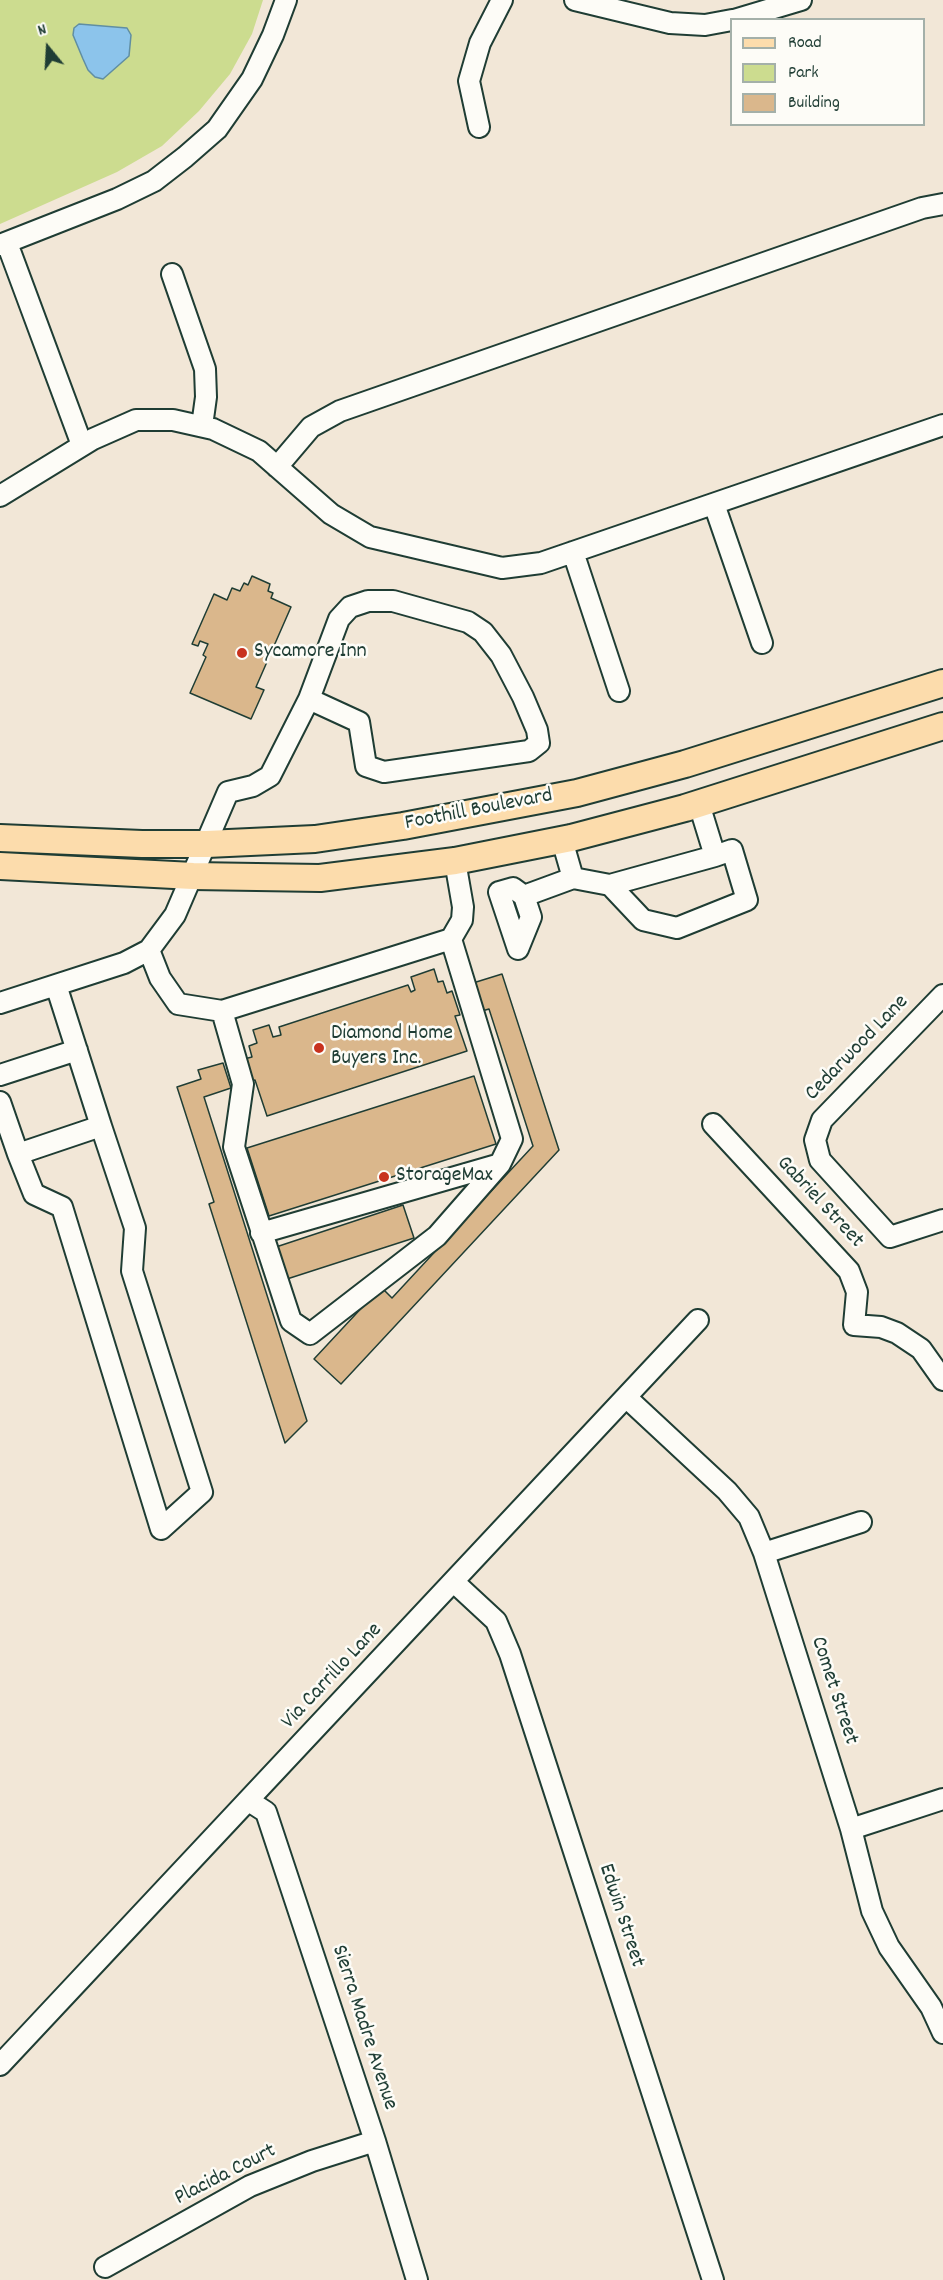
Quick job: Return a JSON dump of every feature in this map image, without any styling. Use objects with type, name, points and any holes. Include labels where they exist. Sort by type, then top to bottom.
[{"type":"main road","name":"Foothill Boulevard","points":[[0,838],[142,844],[207,844],[315,839],[403,826],[577,793],[685,764],[943,683]]},
{"type":"main road","name":"Foothill Boulevard","points":[[0,866],[193,876],[320,878],[455,861],[562,840],[699,804],[943,726]]},
{"type":"street","points":[[82,445],[3,244],[117,199],[154,181],[185,157],[217,129],[252,80],[265,56],[286,0]]},
{"type":"street","points":[[480,127],[470,81],[480,43],[502,0]]},
{"type":"street","points":[[575,0],[638,7],[670,23],[705,25],[730,21]]},
{"type":"street","points":[[740,18],[801,0]]},
{"type":"street","points":[[277,467],[311,428],[340,411],[911,212],[943,204]]},
{"type":"street","points":[[172,274],[206,369],[206,397],[202,426]]},
{"type":"street","points":[[0,496],[82,445],[136,420],[173,420],[202,426],[259,451],[331,514],[370,537],[502,568],[541,563],[943,425]]},
{"type":"street","points":[[714,504],[762,643]]},
{"type":"street","points":[[573,552],[619,691]]},
{"type":"street","points":[[0,1003],[124,963],[149,950],[175,915],[228,792],[253,786],[270,776],[309,699],[339,619],[350,607],[368,602],[393,601],[468,622],[483,632],[501,655],[523,697],[537,730],[538,743],[530,751],[384,772],[366,766],[359,722],[309,699]]},
{"type":"street","points":[[699,804],[715,856]]},
{"type":"street","points":[[562,840],[573,879]]},
{"type":"street","points":[[524,896],[573,879],[610,885],[732,850],[747,900],[677,928],[643,920],[610,885]]},
{"type":"street","points":[[149,950],[164,986],[178,1004],[222,1011],[451,939],[462,920],[463,907],[455,861]]},
{"type":"street","points":[[222,1011],[243,1084],[234,1147],[291,1321],[310,1334],[436,1236],[500,1164],[512,1139],[451,939]]},
{"type":"street","points":[[0,1102],[34,1194],[62,1207],[161,1528],[202,1492],[132,1271],[135,1227],[56,985]]},
{"type":"street","name":"Cedarwood Lane","points":[[943,995],[822,1120],[815,1140],[820,1160],[890,1237],[943,1220]]},
{"type":"street","points":[[0,1075],[77,1050]]},
{"type":"street","name":"Gabriel Street","points":[[713,1124],[849,1271],[857,1292],[854,1325],[881,1327],[897,1333],[921,1349],[943,1380]]},
{"type":"street","points":[[18,1154],[101,1126]]},
{"type":"street","points":[[261,1233],[500,1164]]},
{"type":"street","name":"Via Carrillo Lane","points":[[0,2066],[455,1583],[698,1320]]},
{"type":"street","name":"Comet Street","points":[[627,1398],[727,1491],[749,1517],[764,1553],[852,1829],[872,1911],[889,1947],[931,2007],[943,2033]]},
{"type":"street","points":[[764,1553],[861,1522]]},
{"type":"street","name":"Edwin Street","points":[[455,1583],[496,1621],[510,1654],[713,2280]]},
{"type":"street","points":[[852,1829],[943,1799]]},
{"type":"street","name":"Sierra Madre Avenue","points":[[249,1801],[266,1812],[375,2140],[417,2280]]},
{"type":"street","name":"Placida Court","points":[[105,2267],[250,2186],[312,2161],[375,2140]]},
{"type":"green space","points":[[0,0],[263,0],[252,34],[230,74],[199,111],[162,146],[117,172],[0,224]]},
{"type":"water","points":[[79,24],[127,28],[131,35],[129,56],[103,79],[95,77],[88,70],[83,59],[73,35],[74,28]]},
{"type":"building","points":[[252,576],[270,584],[268,591],[273,593],[271,598],[291,607],[256,687],[264,690],[251,719],[190,693],[206,657],[203,655],[208,644],[200,641],[198,646],[192,644],[214,594],[227,600],[232,588],[240,591],[244,583],[248,585]]},
{"type":"building","points":[[434,969],[438,982],[443,981],[447,993],[452,991],[460,1015],[455,1016],[467,1051],[267,1116],[255,1080],[251,1081],[244,1059],[252,1057],[249,1046],[257,1043],[253,1030],[269,1025],[273,1037],[281,1035],[279,1027],[408,985],[411,992],[415,990],[411,977]]},
{"type":"building","points":[[502,974],[559,1150],[341,1384],[314,1359],[381,1287],[392,1298],[533,1146],[489,1009],[482,1011],[473,983]]},
{"type":"building","points":[[223,1063],[231,1088],[204,1097],[307,1421],[285,1443],[209,1204],[214,1202],[177,1087],[201,1079],[198,1070]]},
{"type":"building","points":[[474,1076],[496,1144],[269,1216],[247,1148]]},
{"type":"building","points":[[403,1205],[414,1238],[287,1279],[276,1247]]},
{"type":"place","name":"Sycamore Inn","points":[[242,653]]},
{"type":"place","name":"Diamond Home Buyers Inc.","points":[[319,1048]]},
{"type":"place","name":"StorageMax","points":[[384,1177]]}]
